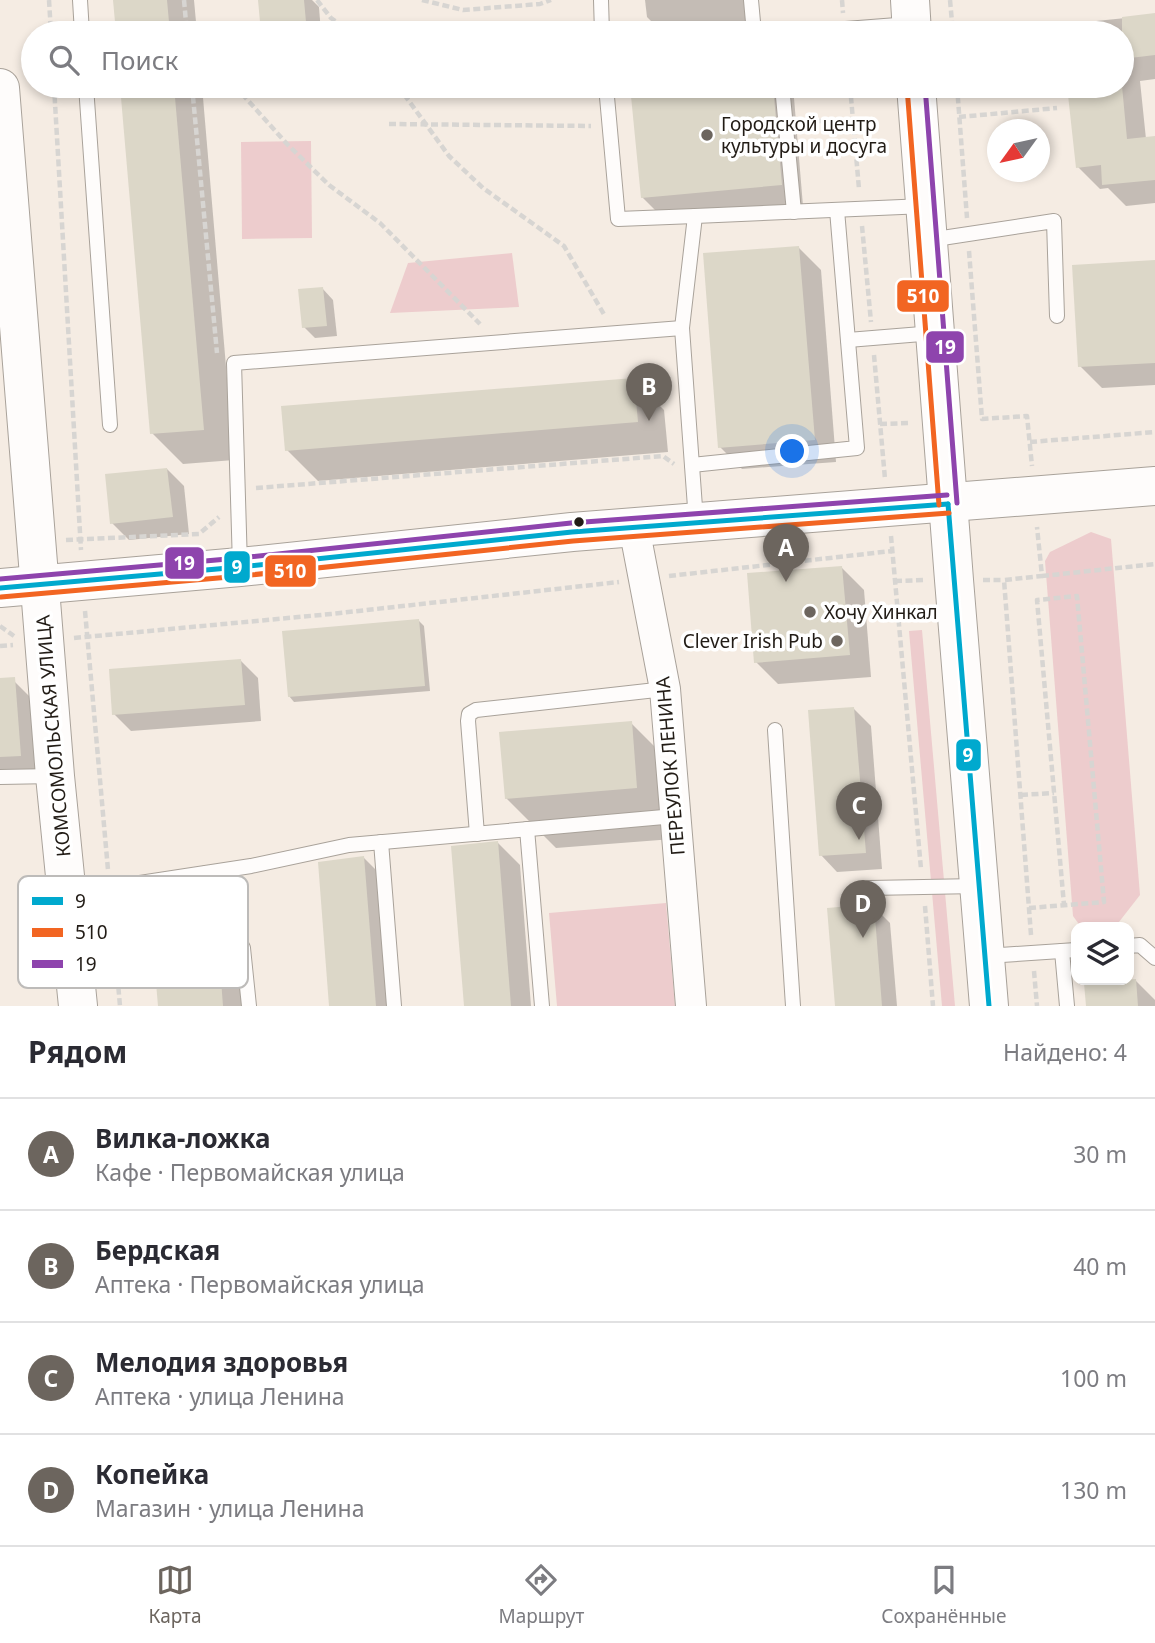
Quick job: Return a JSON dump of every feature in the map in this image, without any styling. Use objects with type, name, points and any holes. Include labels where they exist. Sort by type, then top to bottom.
[{"type":"main road","name":"КОМСОМОЛЬСКАЯ УЛИЦА","points":[[0,88],[65,876]]},
{"type":"main road","points":[[917,98],[989,1006]]},
{"type":"main road","points":[[0,588],[634,527],[1155,486]]},
{"type":"main road","name":"КОМСОМОЛЬСКАЯ УЛИЦА","points":[[76,988],[78,1006]]},
{"type":"street","name":"ПЕРЕУЛОК ЛЕНИНА","points":[[634,527],[665,689],[691,1006]]},
{"type":"lane","points":[[80,0],[81,21]]},
{"type":"lane","points":[[601,0],[602,21]]},
{"type":"lane","points":[[751,0],[753,21]]},
{"type":"lane","points":[[87,98],[110,425]]},
{"type":"lane","points":[[607,98],[618,219],[861,209],[968,235],[1054,221],[1057,316]]},
{"type":"lane","points":[[783,98],[794,212]]},
{"type":"lane","points":[[693,471],[857,448],[837,210]]},
{"type":"lane","points":[[695,216],[682,328],[696,523]]},
{"type":"lane","points":[[240,567],[234,363],[682,328]]},
{"type":"lane","points":[[848,340],[935,332]]},
{"type":"lane","points":[[477,834],[469,714],[476,710],[665,689]]},
{"type":"lane","points":[[775,730],[793,1006]]},
{"type":"lane","points":[[0,777],[55,776]]},
{"type":"lane","points":[[187,876],[348,845],[676,816]]},
{"type":"lane","points":[[527,829],[542,1006]]},
{"type":"lane","points":[[381,842],[394,1006]]},
{"type":"lane","points":[[869,888],[979,886]]},
{"type":"lane","points":[[1134,946],[1140,945],[1155,958]]},
{"type":"lane","points":[[985,957],[1069,951],[1067,1006]]},
{"type":"lane","points":[[247,988],[249,1006]]},
{"type":"path","points":[[49,0],[50,21]]},
{"type":"path","points":[[184,0],[186,21]]},
{"type":"path","points":[[317,0],[335,21]]},
{"type":"path","points":[[422,0],[463,10],[540,4],[551,0]]},
{"type":"path","points":[[950,0],[952,21]]},
{"type":"path","points":[[55,98],[80,539],[108,876]]},
{"type":"path","points":[[193,98],[218,366],[234,363]]},
{"type":"path","points":[[246,98],[329,185],[380,223],[498,342]]},
{"type":"path","points":[[407,98],[449,156],[483,188],[564,246],[615,333]]},
{"type":"path","points":[[851,98],[933,1006]]},
{"type":"path","points":[[958,98],[982,419],[1027,416],[1041,576]]},
{"type":"path","points":[[959,117],[1057,108]]},
{"type":"path","points":[[786,123],[853,119]]},
{"type":"path","points":[[389,124],[610,127]]},
{"type":"path","points":[[1030,442],[1155,432]]},
{"type":"path","points":[[36,541],[199,534],[254,488],[663,456],[693,471]]},
{"type":"path","points":[[869,458],[883,457]]},
{"type":"path","points":[[0,646],[331,614],[892,551]]},
{"type":"path","points":[[1037,1006],[1004,580],[1155,564]]},
{"type":"path","points":[[1029,908],[1104,902],[1077,597],[1037,600],[1064,905]]},
{"type":"path","points":[[1021,795],[1054,793]]},
{"type":"path","points":[[118,988],[120,1006]]},
{"type":"shaded area","points":[[311,141],[312,238],[242,239],[241,142]]},
{"type":"shaded area","points":[[512,253],[519,307],[390,313],[408,263]]},
{"type":"shaded area","points":[[1091,532],[1111,539],[1140,895],[1119,922],[1077,922],[1073,916],[1045,561],[1050,552]]},
{"type":"shaded area","points":[[922,630],[955,1006],[942,1006],[909,631]]},
{"type":"shaded area","points":[[666,903],[675,1006],[557,1006],[549,913]]},
{"type":"building","points":[[113,0],[167,0],[169,21],[115,21]]},
{"type":"building","points":[[258,0],[304,0],[306,21],[260,21]]},
{"type":"building","points":[[1155,13],[1155,55],[1134,58],[1134,21],[1122,21],[1122,17]]},
{"type":"building","points":[[121,98],[175,98],[204,430],[150,434]]},
{"type":"building","name":"Городской центр культуры и досуга","points":[[631,98],[774,98],[782,185],[641,198]]},
{"type":"building","points":[[1068,98],[1123,98],[1127,139],[1155,136],[1155,180],[1102,185],[1101,165],[1076,168]]},
{"type":"building","points":[[799,246],[815,440],[718,448],[703,253]]},
{"type":"building","points":[[1155,260],[1155,363],[1078,367],[1072,265]]},
{"type":"building","points":[[323,287],[327,326],[302,328],[298,289]]},
{"type":"building","points":[[634,378],[638,422],[285,451],[281,406]]},
{"type":"building","points":[[167,468],[173,517],[110,524],[105,474]]},
{"type":"building","points":[[842,566],[850,655],[754,663],[747,573]]},
{"type":"building","points":[[419,619],[425,686],[288,697],[282,631]]},
{"type":"building","points":[[241,659],[245,705],[112,715],[109,669]]},
{"type":"building","points":[[15,677],[21,756],[0,757],[0,678]]},
{"type":"building","points":[[854,707],[866,853],[819,856],[808,710]]},
{"type":"building","points":[[632,721],[637,788],[505,799],[499,732]]},
{"type":"building","points":[[498,841],[511,1006],[464,1006],[451,846]]},
{"type":"building","points":[[364,856],[376,1006],[329,1006],[318,862]]},
{"type":"building","points":[[874,904],[882,1006],[835,1006],[827,908]]},
{"type":"building","points":[[1134,979],[1138,1006],[1086,1006],[1084,985],[1134,985]]},
{"type":"building","points":[[156,988],[222,988],[223,1006],[158,1006]]},
{"type":"transit line","name":"510","points":[[908,98],[939,505]]},
{"type":"transit line","name":"19","points":[[926,98],[957,503]]},
{"type":"transit line","name":"19","points":[[0,579],[239,558],[571,523],[947,495]]},
{"type":"transit line","name":"9","points":[[948,504],[989,1006]]},
{"type":"transit line","name":"9","points":[[0,588],[240,567],[572,532],[948,504]]},
{"type":"transit line","name":"510","points":[[1,597],[241,576],[573,541],[949,513]]},
{"type":"place","name":"Городской центр культуры и досуга","points":[[707,135]]},
{"type":"place","name":"Бердская","points":[[649,421]]},
{"type":"place","name":"Вилка-ложка","points":[[786,582]]},
{"type":"place","name":"Хочу Хинкал","points":[[810,612]]},
{"type":"place","name":"Clever Irish Pub","points":[[837,641]]},
{"type":"place","name":"Мелодия здоровья","points":[[859,840]]},
{"type":"place","name":"Копейка","points":[[863,938]]}]
